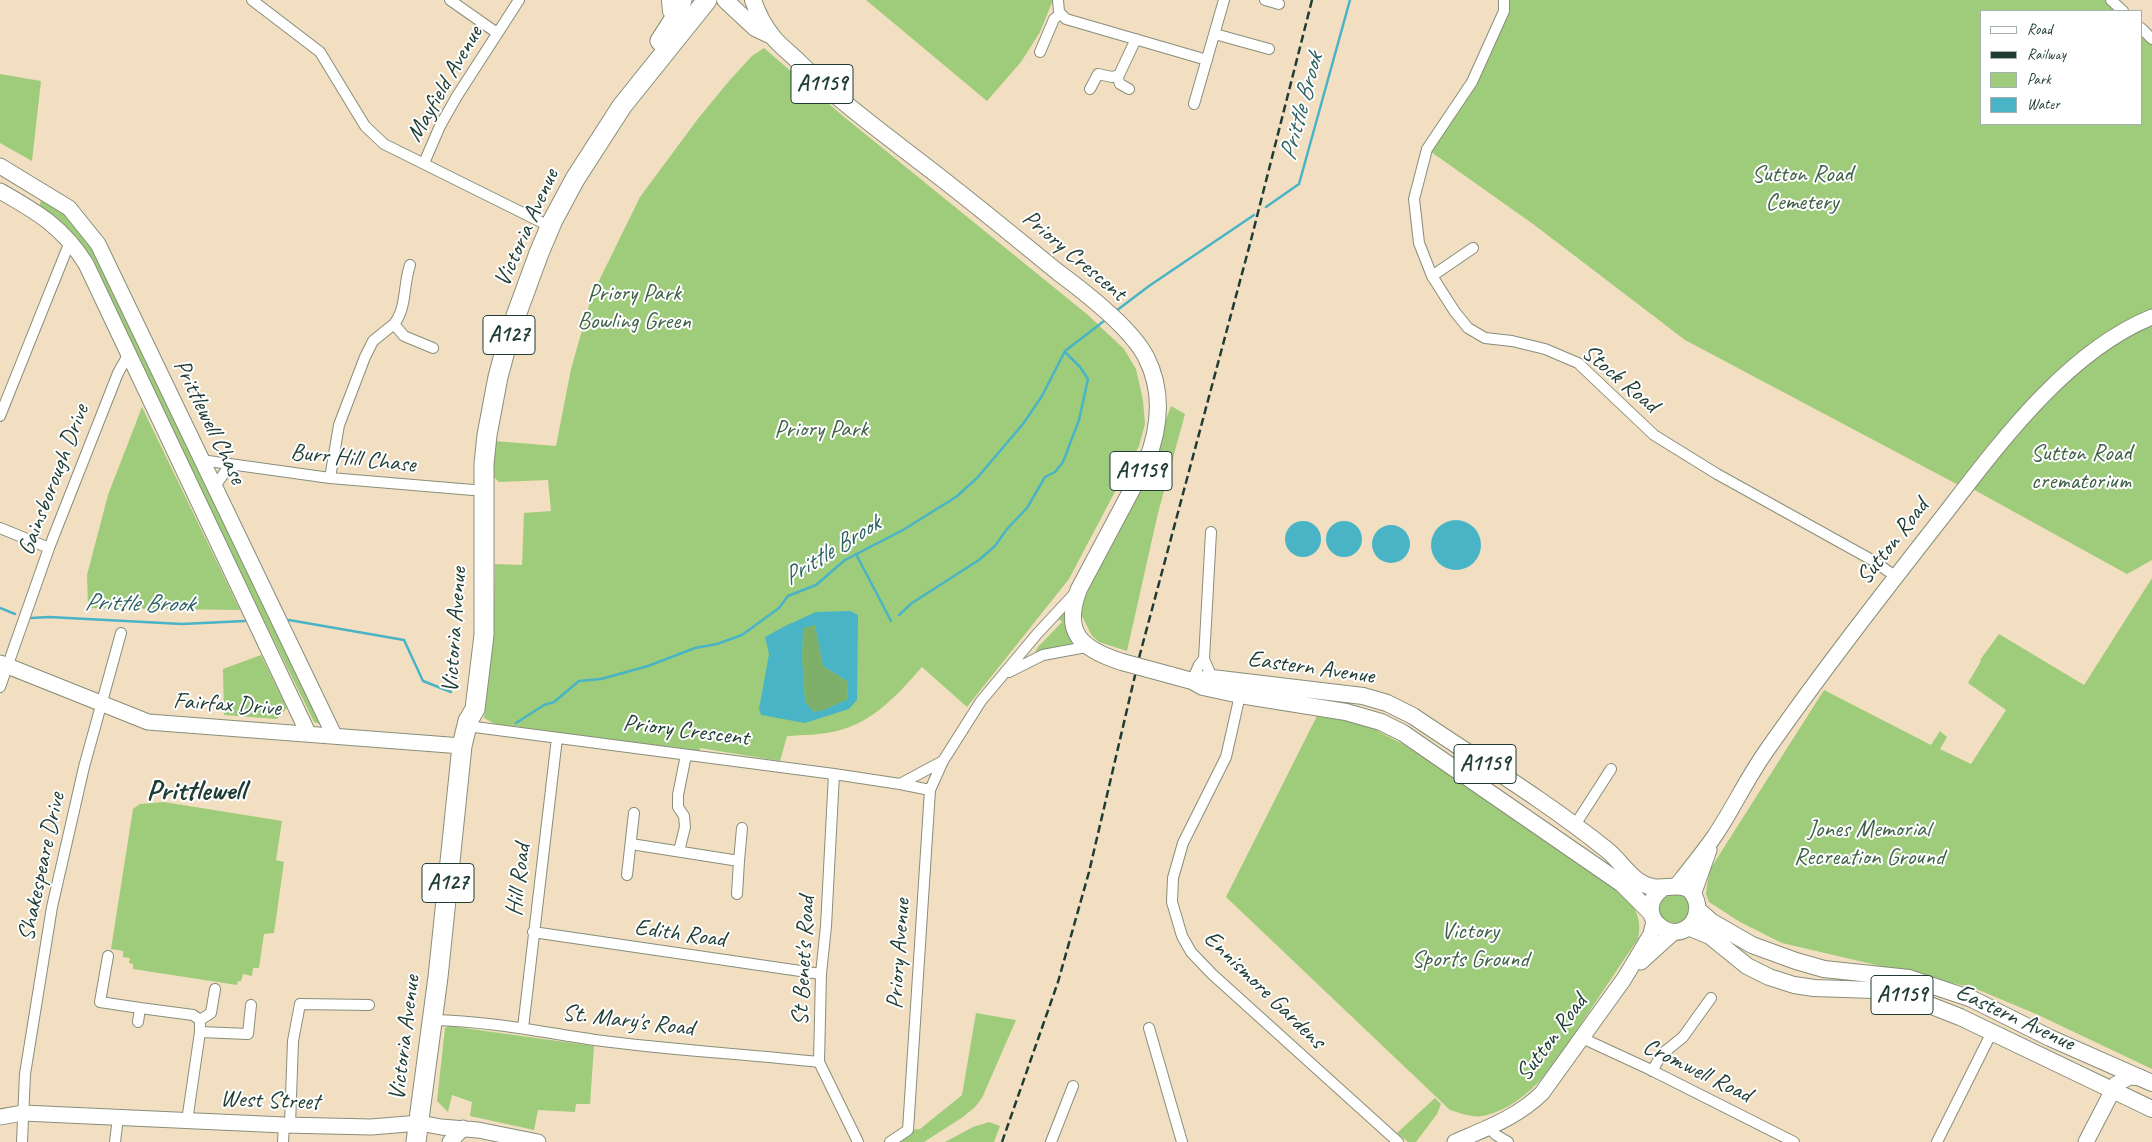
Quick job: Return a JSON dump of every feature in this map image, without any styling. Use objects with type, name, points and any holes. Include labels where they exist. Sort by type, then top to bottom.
[{"type":"highway","name":"Victoria Avenue","points":[[467,724],[475,710],[484,635],[486,594],[484,464],[491,407],[510,332],[553,220],[575,179],[622,106],[707,0]]},
{"type":"highway","name":"Victoria Avenue","points":[[416,1142],[433,1020],[462,746],[467,724],[466,708],[475,603],[473,490],[477,433],[490,365],[514,290],[541,222],[562,181],[594,130],[630,78],[666,34],[673,7]]},
{"type":"highway","name":"Victoria Avenue","points":[[420,1123],[428,1142]]},
{"type":"main road","name":"Priory Crescent","points":[[725,0],[756,28],[772,36],[818,81],[875,128],[1070,281],[1124,328],[1147,358],[1155,385],[1159,422],[1146,463],[1079,589],[1073,606],[1072,620],[1075,632],[1086,646]]},
{"type":"main road","name":"Priory Crescent","points":[[753,0],[772,36]]},
{"type":"main road","name":"Eastern Avenue","points":[[1086,646],[1103,656],[1192,681],[1203,687],[1240,695],[1346,712],[1381,722],[1403,733],[1622,884],[1660,927],[1681,929],[1710,936],[1747,966],[1769,977],[1794,985],[1814,988],[1848,988],[1890,992],[1940,1008],[2114,1087],[2152,1109]]},
{"type":"main road","name":"Eastern Avenue","points":[[1192,681],[1212,678],[1354,694],[1387,703],[1413,716],[1575,825],[1610,852],[1629,873],[1642,883],[1653,887],[1683,887],[1712,922],[1752,945],[1796,961],[1824,968],[1909,978],[1972,999],[2050,1038],[2147,1080]]},
{"type":"main road","points":[[1653,917],[1653,898],[1670,887]]},
{"type":"main road","points":[[1681,929],[1695,919],[1695,902]]},
{"type":"street","points":[[450,0],[498,33]]},
{"type":"street","name":"Mayfield Avenue","points":[[424,163],[440,126],[519,0]]},
{"type":"street","points":[[1058,0],[1060,14],[1066,19],[1207,60]]},
{"type":"street","points":[[1194,104],[1224,0]]},
{"type":"street","points":[[1264,0],[1279,4]]},
{"type":"street","name":"Stock Road","points":[[1504,0],[1504,11],[1472,82],[1427,149],[1414,199],[1419,243],[1432,276],[1455,312],[1468,328],[1485,338],[1512,341],[1545,349],[1578,363],[1654,435],[1717,474],[1872,560],[1895,576]]},
{"type":"street","points":[[2111,0],[2122,10]]},
{"type":"street","points":[[258,2],[320,52],[365,126],[384,144],[541,222]]},
{"type":"street","points":[[1040,52],[1054,18],[1060,14]]},
{"type":"street","points":[[2142,29],[2152,39]]},
{"type":"street","points":[[1215,34],[1269,49]]},
{"type":"street","points":[[1117,76],[1136,40]]},
{"type":"street","points":[[1090,89],[1098,74],[1117,76]]},
{"type":"street","points":[[1117,76],[1120,84],[1129,89]]},
{"type":"street","name":"Prittlewell Chase","points":[[0,166],[69,208],[98,244],[334,735]]},
{"type":"street","name":"Prittlewell Chase","points":[[0,191],[42,215],[69,239],[86,264],[308,733]]},
{"type":"street","points":[[0,416],[69,244],[69,239]]},
{"type":"street","points":[[1432,276],[1473,248]]},
{"type":"street","points":[[330,478],[339,425],[373,341],[394,324],[402,310],[405,278],[410,265]]},
{"type":"street","name":"Sutton Road","points":[[1670,887],[1714,837],[1765,753],[1895,576],[2010,431],[2080,360],[2140,322],[2152,317]]},
{"type":"street","points":[[394,324],[404,336],[433,348]]},
{"type":"street","name":"Gainsborough Drive","points":[[0,687],[3,664],[128,351]]},
{"type":"street","points":[[118,372],[126,366],[135,369],[139,374]]},
{"type":"street","name":"Burr Hill Chase","points":[[201,460],[330,478],[473,490]]},
{"type":"street","points":[[215,486],[230,465]]},
{"type":"street","points":[[0,528],[49,548]]},
{"type":"street","points":[[1211,532],[1204,659],[1212,678]]},
{"type":"street","name":"Priory Crescent","points":[[900,784],[943,761],[981,701],[1037,634],[1079,589]]},
{"type":"street","name":"Shakespeare Drive","points":[[22,1142],[25,1074],[52,907],[101,703],[121,633]]},
{"type":"street","name":"Priory Crescent","points":[[1004,674],[1043,655],[1086,646]]},
{"type":"street","points":[[1192,681],[1199,664],[1204,659]]},
{"type":"street","name":"Fairfax Drive","points":[[3,664],[148,722],[288,731],[462,746]]},
{"type":"street","name":"Ennismore Gardens","points":[[1240,695],[1226,757],[1183,843],[1173,878],[1172,902],[1182,936],[1191,952],[1212,974],[1398,1142]]},
{"type":"street","points":[[288,731],[298,723],[300,716]]},
{"type":"street","name":"Priory Crescent","points":[[467,724],[557,738],[834,774],[930,790]]},
{"type":"street","name":"Hill Road","points":[[522,1028],[557,738]]},
{"type":"street","points":[[679,851],[685,827],[684,816],[678,806],[678,795],[686,755]]},
{"type":"street","name":"Priory Avenue","points":[[890,1142],[908,1130],[930,790],[943,761]]},
{"type":"street","points":[[1575,825],[1611,769]]},
{"type":"street","name":"St Benet's Road","points":[[834,774],[826,926],[821,974],[819,1062],[858,1142]]},
{"type":"street","points":[[627,875],[634,813]]},
{"type":"street","points":[[737,894],[742,828]]},
{"type":"street","name":"Sutton Road","points":[[1695,902],[1714,837]]},
{"type":"street","points":[[631,844],[739,861]]},
{"type":"street","name":"Sutton Road","points":[[1454,1142],[1509,1117],[1534,1101],[1547,1087],[1624,979],[1651,934],[1653,917]]},
{"type":"street","name":"Sutton Road","points":[[1624,979],[1681,929]]},
{"type":"street","name":"Edith Road","points":[[533,932],[821,974]]},
{"type":"street","points":[[108,956],[100,1002],[193,1015],[200,1020]]},
{"type":"street","points":[[200,1020],[212,1013],[215,989]]},
{"type":"street","points":[[1652,1071],[1662,1054],[1683,1037],[1711,998]]},
{"type":"street","points":[[283,1142],[287,1125],[293,1041],[300,1004],[369,1006]]},
{"type":"street","points":[[200,1032],[248,1034],[251,1005]]},
{"type":"street","points":[[138,1022],[140,1008]]},
{"type":"street","points":[[187,1121],[200,1032],[200,1020]]},
{"type":"street","name":"St. Mary's Road","points":[[433,1020],[457,1020],[596,1040],[819,1062]]},
{"type":"street","points":[[1149,1028],[1182,1142]]},
{"type":"street","points":[[1937,1142],[1992,1032]]},
{"type":"street","name":"Cromwell Road","points":[[1582,1038],[1794,1142]]},
{"type":"street","points":[[2050,1038],[2115,1078],[2114,1087],[2086,1142]]},
{"type":"street","points":[[2114,1087],[2130,1076],[2147,1080]]},
{"type":"street","points":[[1051,1142],[1072,1086]]},
{"type":"street","name":"West Street","points":[[0,1117],[23,1113],[287,1125],[371,1126],[420,1123],[485,1131],[538,1142]]},
{"type":"street","points":[[115,1142],[118,1118]]},
{"type":"street","points":[[1488,1127],[1496,1135],[1508,1142]]},
{"type":"street","points":[[450,1142],[463,1128]]},
{"type":"green space","points":[[866,0],[1053,0],[1040,32],[1021,62],[987,101]]},
{"type":"green space","name":"Sutton Road Cemetery","points":[[1504,0],[2111,0],[2122,10],[1980,10],[1980,125],[2142,125],[2142,29],[2152,39],[2152,317],[2080,360],[1964,488],[1685,340],[1533,224],[1427,149],[1472,82]]},
{"type":"green space","name":"Priory Park","points":[[764,48],[843,116],[1088,315],[1124,349],[1136,369],[1143,400],[1145,424],[1139,446],[1069,579],[967,707],[922,667],[894,697],[863,721],[837,731],[787,736],[780,761],[700,748],[700,753],[518,729],[521,727],[495,724],[484,718],[494,609],[495,564],[522,565],[524,513],[551,511],[548,480],[499,482],[492,475],[494,441],[556,446],[571,369],[592,295],[640,197],[697,120],[729,81],[752,56]]},
{"type":"green space","points":[[0,74],[41,81],[32,161],[0,143]]},
{"type":"green space","points":[[46,197],[87,233],[323,725],[314,722],[114,315],[39,208],[41,200]]},
{"type":"green space","name":"Sutton Road crematorium","points":[[2152,322],[2152,560],[2127,574],[1969,487],[2046,402],[2085,364]]},
{"type":"green space","points":[[1171,406],[1185,414],[1158,513],[1127,651],[1099,642],[1092,636],[1080,612],[1085,591],[1149,464]]},
{"type":"green space","points":[[142,407],[240,610],[88,608],[87,575],[108,495]]},
{"type":"green space","name":"Jones Memorial Recreation Ground","points":[[2152,578],[2152,1069],[2036,1014],[1974,988],[1782,943],[1740,922],[1709,902],[1706,894],[1710,870],[1824,690],[1931,745],[1940,731],[1947,737],[1940,749],[1971,764],[2006,710],[1968,683],[1980,660],[1999,634],[2084,685]]},
{"type":"green space","points":[[1069,601],[1077,644],[1037,654],[1035,652],[1038,647],[1062,622],[1057,617]]},
{"type":"green space","points":[[815,625],[823,666],[847,681],[848,699],[824,710],[814,712],[805,702],[802,657],[803,627]]},
{"type":"green space","points":[[261,655],[287,708],[277,719],[224,715],[223,669]]},
{"type":"green space","name":"Victory Sports Ground","points":[[1317,716],[1365,724],[1406,746],[1612,881],[1629,900],[1637,913],[1639,921],[1638,939],[1567,1046],[1544,1076],[1531,1089],[1517,1101],[1501,1110],[1483,1116],[1475,1116],[1450,1110],[1226,897]]},
{"type":"green space","points":[[164,802],[282,821],[276,860],[284,862],[274,933],[264,934],[259,968],[253,968],[252,976],[243,974],[241,981],[238,981],[237,985],[133,969],[133,964],[129,963],[130,958],[123,957],[123,951],[111,949],[133,809],[140,804]]},
{"type":"green space","points":[[1674,893],[1680,894],[1685,898],[1689,903],[1689,915],[1685,920],[1680,924],[1674,925],[1668,924],[1663,920],[1659,915],[1658,909],[1659,903],[1663,898],[1668,894]]},
{"type":"green space","points":[[976,1013],[1016,1020],[982,1098],[963,1117],[924,1142],[890,1142],[908,1130],[920,1129],[962,1095]]},
{"type":"green space","points":[[449,1026],[594,1046],[590,1104],[576,1104],[575,1112],[538,1110],[534,1130],[470,1116],[472,1102],[452,1095],[448,1112],[437,1101],[445,1028]]},
{"type":"green space","points":[[1435,1098],[1441,1104],[1437,1114],[1416,1142],[1408,1142],[1397,1133]]},
{"type":"green space","points":[[989,1122],[1000,1126],[994,1142],[945,1142],[973,1127]]},
{"type":"water","points":[[1451,520],[1461,520],[1474,527],[1481,540],[1481,550],[1474,563],[1461,570],[1451,570],[1442,566],[1435,559],[1431,550],[1431,540],[1435,531],[1442,524]]},
{"type":"water","points":[[1303,521],[1310,522],[1316,526],[1320,532],[1320,546],[1316,552],[1310,556],[1303,557],[1296,556],[1290,552],[1286,546],[1285,539],[1286,532],[1290,526],[1296,522]]},
{"type":"water","points":[[1344,521],[1351,522],[1357,526],[1361,532],[1361,546],[1357,552],[1351,556],[1344,557],[1337,556],[1331,552],[1327,546],[1326,539],[1327,532],[1331,526],[1337,522]]},
{"type":"water","points":[[1391,525],[1404,531],[1410,544],[1404,557],[1391,563],[1378,557],[1372,544],[1378,531]]},
{"type":"water","points":[[850,611],[858,615],[857,700],[849,709],[805,723],[761,715],[759,709],[769,654],[765,637],[816,612]],"holes":[[[815,625],[823,666],[847,681],[848,699],[824,710],[814,712],[805,702],[802,657],[803,628]]]},
{"type":"waterway","name":"Prittle Brook","points":[[1266,207],[1299,184],[1350,0]]},
{"type":"waterway","name":"Prittle Brook","points":[[1116,311],[1149,286],[1254,215]]},
{"type":"waterway","name":"Prittle Brook","points":[[516,723],[544,705],[554,702],[579,681],[601,679],[648,666],[695,648],[717,644],[742,635],[779,608],[788,596],[816,585],[845,560],[903,530],[956,497],[977,478],[1023,424],[1042,396],[1065,351],[1104,321]]},
{"type":"waterway","points":[[899,615],[912,603],[979,560],[995,546],[1007,529],[1027,508],[1045,477],[1055,472],[1063,462],[1079,420],[1088,379],[1080,367],[1065,352]]},
{"type":"waterway","points":[[856,554],[891,621]]},
{"type":"waterway","name":"Prittle Brook","points":[[0,608],[15,614]]},
{"type":"waterway","name":"Prittle Brook","points":[[31,618],[49,617],[182,624],[245,621]]},
{"type":"waterway","name":"Prittle Brook","points":[[289,620],[404,640],[423,681],[451,692]]},
{"type":"railway","points":[[1002,1142],[1058,982],[1089,872],[1140,654],[1251,240],[1312,0]]},
{"type":"district","name":"Prittlewell","points":[[196,791]]},
{"type":"park label","name":"Priory Park Bowling Green","points":[[634,308]]}]
